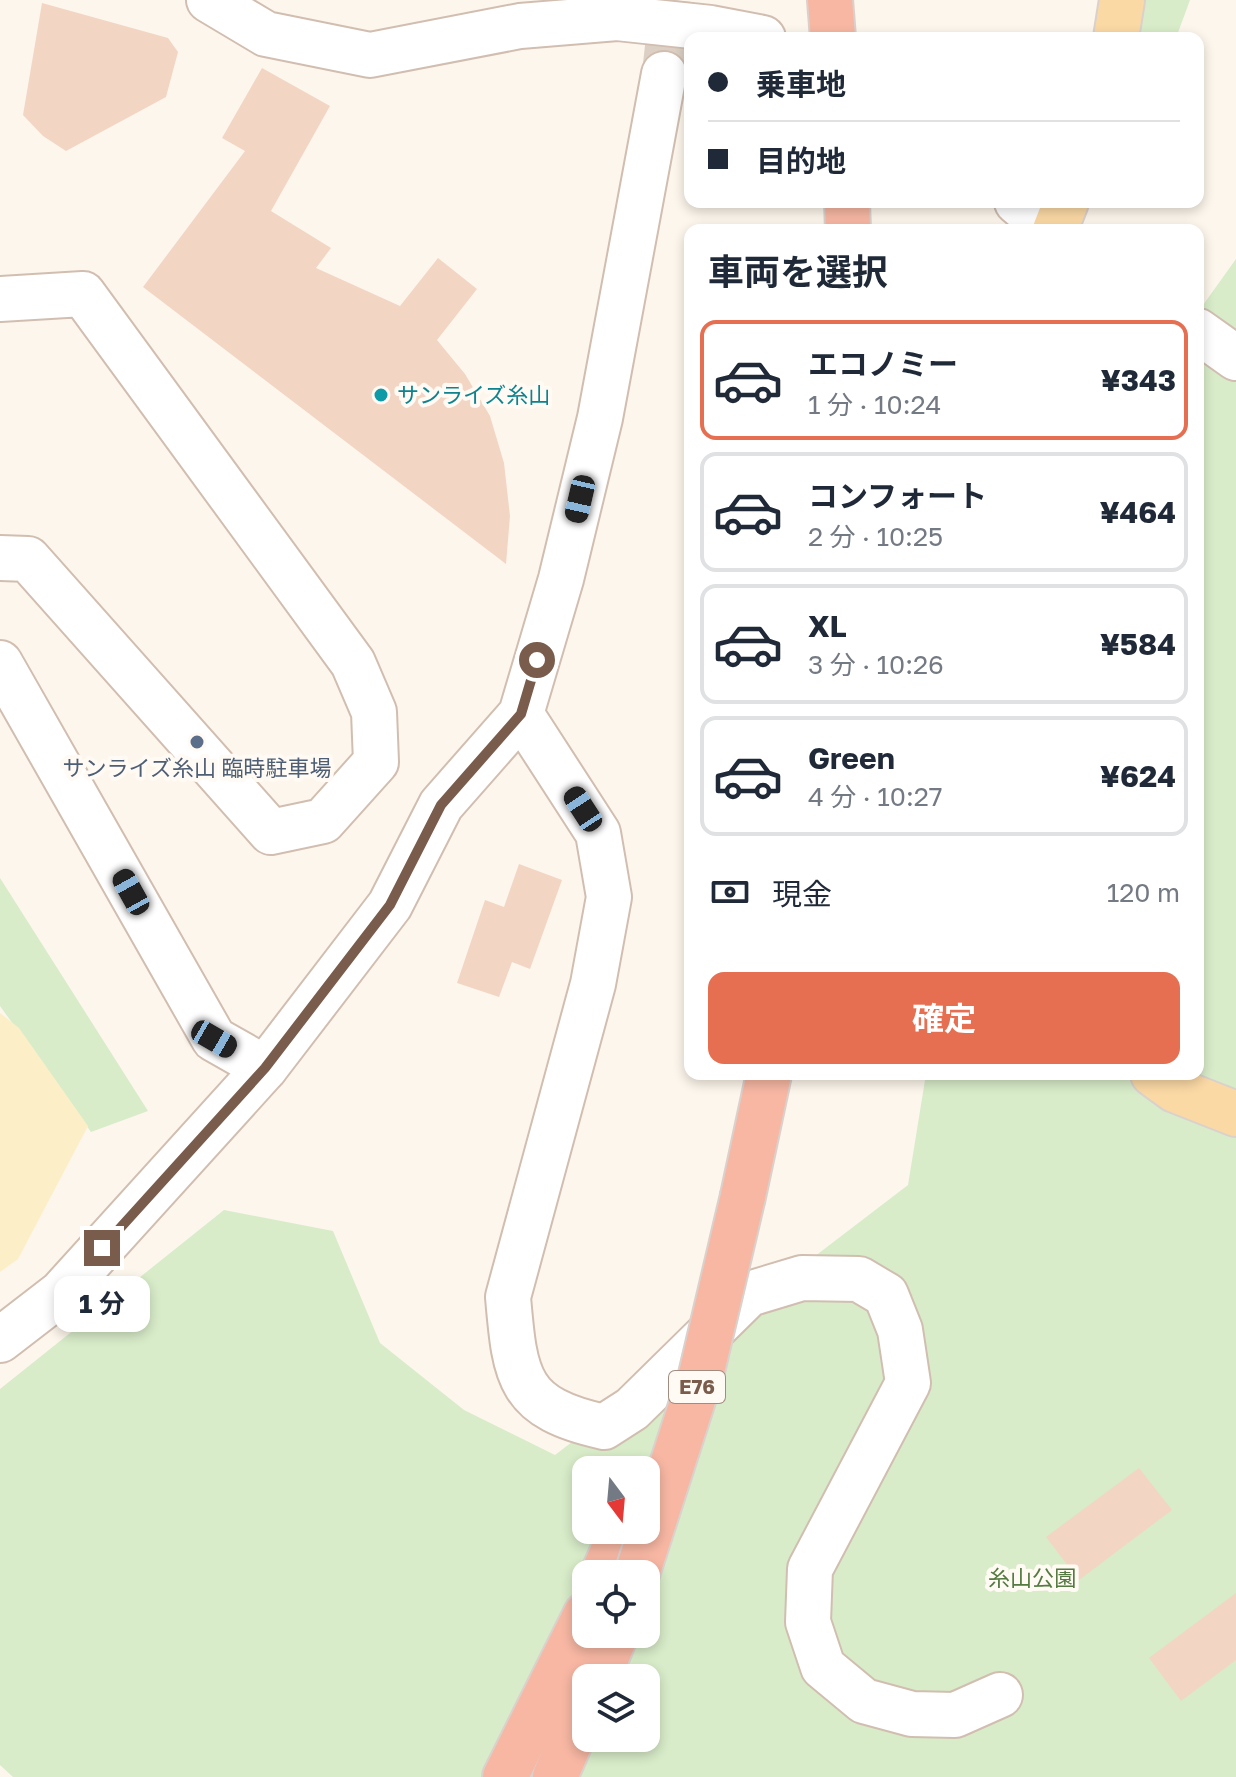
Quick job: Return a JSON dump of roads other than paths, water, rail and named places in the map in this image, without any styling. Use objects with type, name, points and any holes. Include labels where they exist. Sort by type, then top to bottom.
[{"type":"highway","points":[[830,0],[833,32]]},
{"type":"highway","name":"E76","points":[[642,1560],[701,1375],[768,1080]]},
{"type":"highway","name":"E76","points":[[650,1456],[743,1196]]},
{"type":"highway","points":[[505,1777],[572,1642]]},
{"type":"highway","points":[[555,1777],[572,1738]]},
{"type":"main road","points":[[1117,32],[1122,0]]},
{"type":"main road","points":[[1161,1080],[1175,1090],[1236,1114]]},
{"type":"street","points":[[209,0],[266,34],[370,55],[520,26],[617,18],[732,32]]},
{"type":"street","points":[[0,1340],[61,1293],[265,1068],[390,905],[441,805],[521,714],[561,579],[600,418],[664,74]]},
{"type":"street","points":[[1024,208],[1044,224]]},
{"type":"street","points":[[0,299],[83,294],[353,663],[374,712],[376,762],[323,821],[271,832],[28,559],[0,558]]},
{"type":"street","points":[[1204,335],[1236,358]]},
{"type":"street","points":[[0,663],[214,1039],[265,1068]]},
{"type":"street","points":[[521,714],[598,833],[609,897],[593,984],[508,1297],[512,1345],[523,1383],[542,1405],[570,1419],[604,1427],[632,1409],[749,1294],[802,1278],[859,1279],[886,1295],[900,1330],[908,1383],[810,1569],[808,1622],[823,1667],[864,1701],[912,1714],[955,1715],[1000,1695]]},
{"type":"tunnel","points":[[664,74],[672,0]]},
{"type":"place","name":"サンライズ糸山","points":[[381,395]]},
{"type":"place","name":"サンライズ糸山 臨時駐車場","points":[[197,742]]},
{"type":"park label","name":"糸山公園","points":[[1032,1578]]}]
